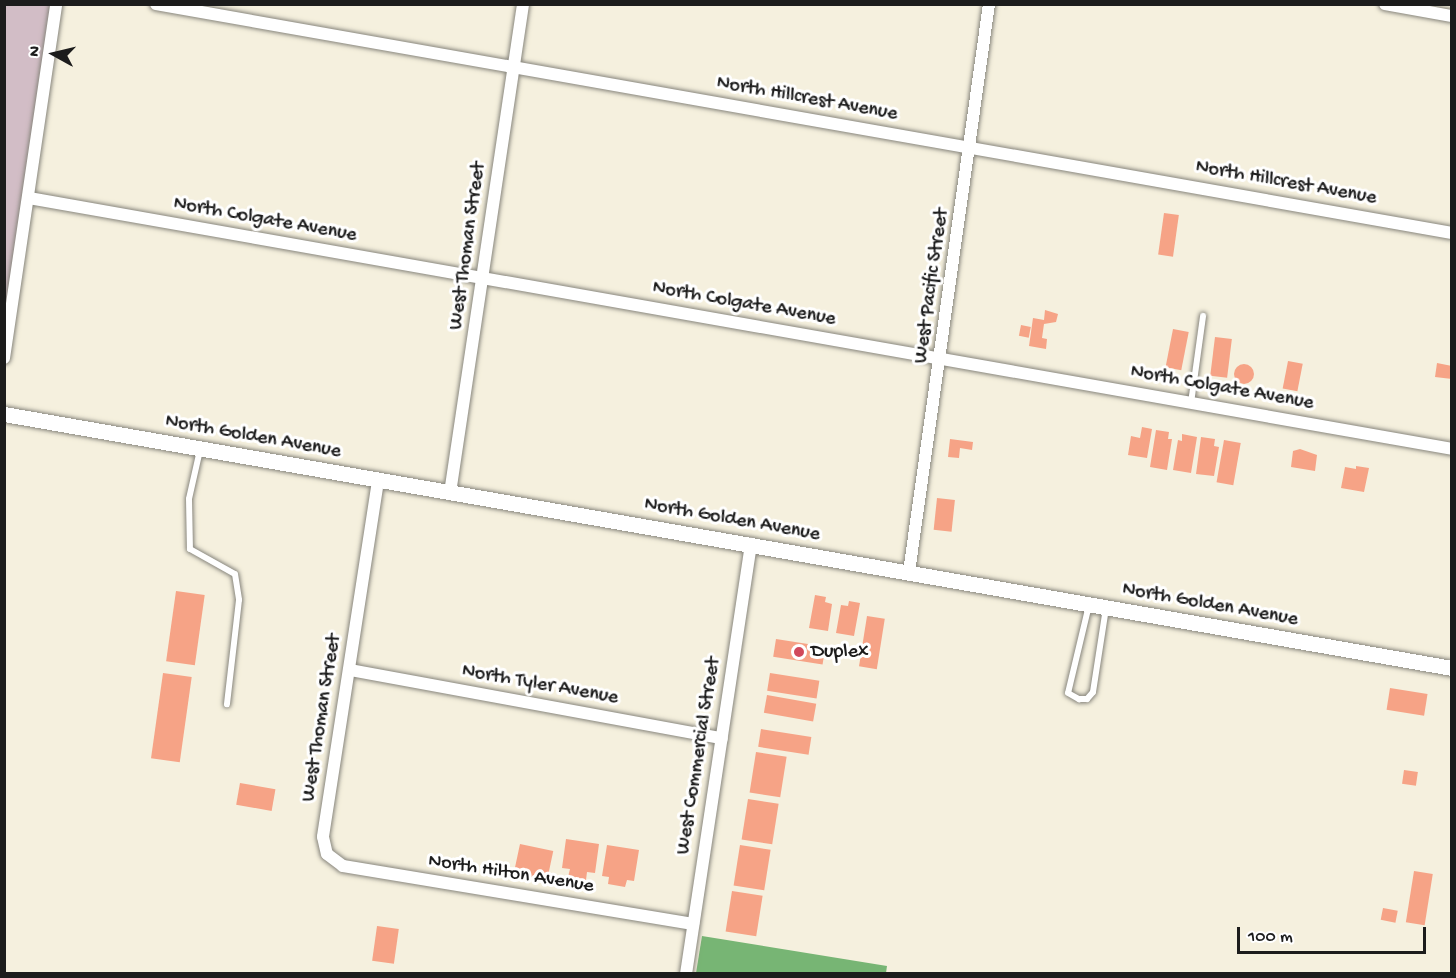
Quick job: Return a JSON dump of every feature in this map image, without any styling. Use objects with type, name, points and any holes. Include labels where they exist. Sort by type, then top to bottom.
[{"type":"street","points":[[4,358],[56,4]]},
{"type":"street","name":"North Hillcrest Avenue","points":[[156,4],[1452,233]]},
{"type":"street","name":"West Thoman Street","points":[[450,493],[523,4]]},
{"type":"street","name":"West Pacific Street","points":[[909,572],[971,147],[988,4]]},
{"type":"street","points":[[1385,4],[1452,16]]},
{"type":"street","name":"North Colgate Avenue","points":[[29,198],[1452,449]]},
{"type":"street","name":"North Golden Avenue","points":[[4,414],[1452,668]]},
{"type":"street","name":"West Thoman Street","points":[[327,854],[323,837],[378,481]]},
{"type":"street","name":"West Commercial Street","points":[[686,974],[751,544]]},
{"type":"street","name":"North Tyler Avenue","points":[[350,670],[722,738]]},
{"type":"street","name":"North Hilton Avenue","points":[[327,854],[343,866],[693,924]]},
{"type":"lane","points":[[1191,403],[1203,316]]},
{"type":"lane","points":[[200,449],[189,500],[190,549],[235,574],[239,600],[227,704]]},
{"type":"lane","points":[[1089,605],[1068,693],[1079,699],[1087,699],[1093,692],[1106,608]]},
{"type":"shaded area","points":[[5,5],[51,5],[5,314]]},
{"type":"green space","points":[[702,936],[887,966],[886,973],[696,973]]},
{"type":"building","points":[[1164,213],[1179,215],[1173,257],[1158,255]]},
{"type":"building","points":[[1045,310],[1058,314],[1056,322],[1044,324],[1042,338],[1047,339],[1046,349],[1029,346],[1033,318],[1044,320]]},
{"type":"building","points":[[1021,325],[1031,327],[1029,338],[1019,336]]},
{"type":"building","points":[[1173,329],[1189,332],[1181,370],[1166,367]]},
{"type":"building","points":[[1215,337],[1232,339],[1227,378],[1210,376]]},
{"type":"building","points":[[1288,361],[1303,364],[1297,391],[1283,388]]},
{"type":"building","points":[[1437,363],[1452,366],[1452,379],[1435,377]]},
{"type":"building","points":[[1244,364],[1251,367],[1254,374],[1251,381],[1244,384],[1237,381],[1234,374],[1237,367]]},
{"type":"building","points":[[1142,427],[1152,429],[1147,458],[1128,455],[1131,436],[1140,438]]},
{"type":"building","points":[[1156,430],[1169,432],[1168,439],[1172,439],[1167,470],[1150,467]]},
{"type":"building","points":[[1182,434],[1197,437],[1191,473],[1173,470],[1178,440],[1182,441]]},
{"type":"building","points":[[1201,437],[1215,439],[1214,446],[1219,447],[1214,476],[1196,474]]},
{"type":"building","points":[[950,439],[973,442],[972,450],[960,448],[959,458],[948,457]]},
{"type":"building","points":[[1224,440],[1241,443],[1233,485],[1217,482]]},
{"type":"building","points":[[1300,449],[1317,455],[1315,471],[1291,467],[1293,451]]},
{"type":"building","points":[[1356,466],[1369,468],[1364,492],[1341,488],[1345,467],[1356,469]]},
{"type":"building","points":[[937,498],[955,500],[952,532],[934,530]]},
{"type":"building","points":[[176,591],[205,595],[195,665],[166,661]]},
{"type":"building","points":[[815,595],[826,597],[825,602],[832,604],[828,631],[809,628]]},
{"type":"building","points":[[849,601],[860,603],[854,636],[836,633],[841,605],[848,606]]},
{"type":"building","points":[[867,616],[885,619],[877,669],[859,666]]},
{"type":"building","name":"Duplex","points":[[776,639],[825,647],[823,665],[773,657]]},
{"type":"building","points":[[163,673],[192,677],[180,762],[151,758]]},
{"type":"building","points":[[770,673],[819,681],[817,699],[767,691]]},
{"type":"building","points":[[1390,688],[1428,694],[1424,716],[1387,710]]},
{"type":"building","points":[[767,695],[816,704],[813,721],[764,713]]},
{"type":"building","points":[[761,729],[811,737],[809,755],[758,747]]},
{"type":"building","points":[[756,752],[787,757],[780,797],[750,792]]},
{"type":"building","points":[[1404,770],[1418,772],[1416,786],[1402,784]]},
{"type":"building","points":[[240,783],[275,789],[272,811],[236,805]]},
{"type":"building","points":[[748,799],[779,804],[772,844],[742,839]]},
{"type":"building","points":[[566,839],[599,844],[595,873],[587,872],[586,880],[568,877],[570,869],[562,868]]},
{"type":"building","points":[[520,844],[553,851],[547,880],[514,873]]},
{"type":"building","points":[[607,845],[639,850],[634,881],[627,880],[625,887],[608,884],[609,877],[602,876]]},
{"type":"building","points":[[740,845],[771,850],[764,890],[734,885]]},
{"type":"building","points":[[1414,871],[1433,874],[1425,925],[1406,922]]},
{"type":"building","points":[[732,891],[763,896],[756,936],[726,931]]},
{"type":"building","points":[[1383,908],[1398,911],[1395,923],[1381,920]]},
{"type":"building","points":[[377,926],[399,929],[394,964],[372,961]]},
{"type":"place","name":"Duplex","points":[[799,652]]}]
